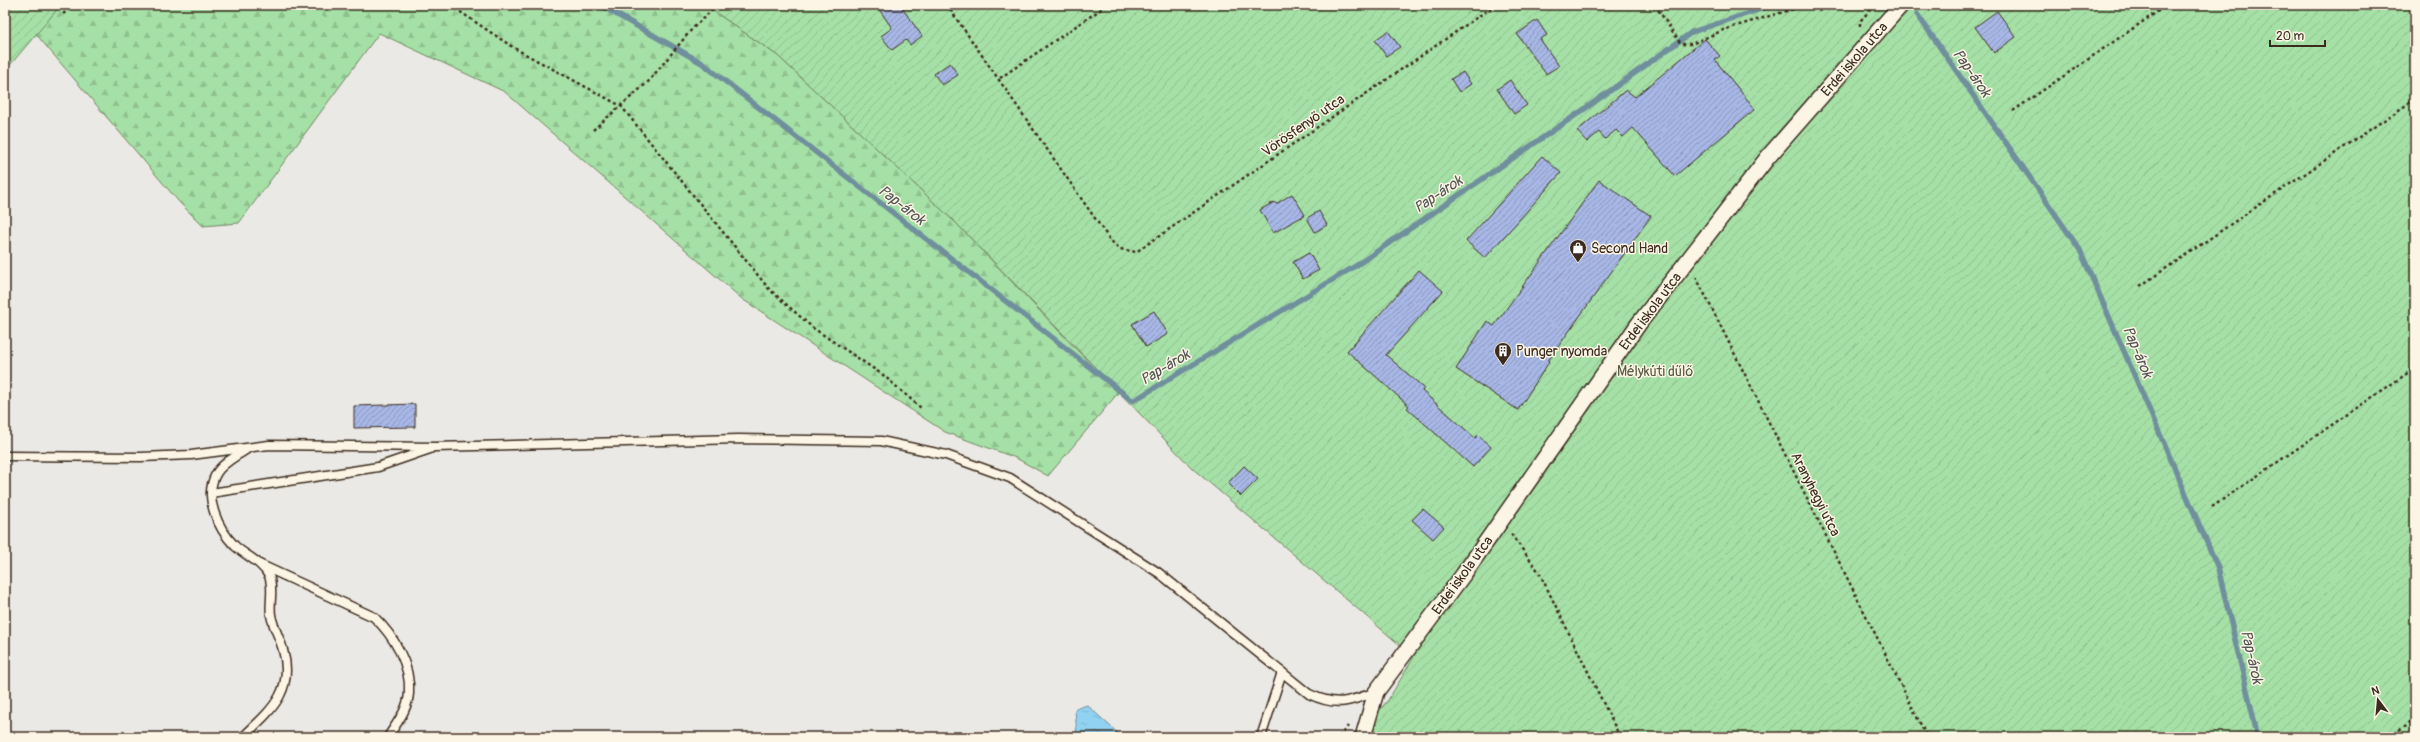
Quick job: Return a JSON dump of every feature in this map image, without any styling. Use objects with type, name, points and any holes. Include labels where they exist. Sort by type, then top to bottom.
[{"type":"street","name":"Erdei iskola utca","points":[[1363,737],[1376,692],[1502,520],[1640,322],[1768,157],[1901,5]]},
{"type":"lane","points":[[5,456],[142,457],[191,454],[269,445],[435,447],[738,440],[881,441],[946,455],[1010,478],[1152,569],[1309,694],[1327,702],[1347,702],[1376,692]]},
{"type":"lane","points":[[211,492],[378,467],[435,447]]},
{"type":"lane","points":[[249,448],[231,459],[216,474],[211,492],[214,509],[221,528],[235,546],[260,565],[374,617],[387,630],[399,650],[407,675],[409,694],[403,716],[388,737]]},
{"type":"lane","points":[[243,737],[274,706],[284,690],[287,671],[283,651],[271,616],[271,589],[269,576],[260,565]]},
{"type":"lane","points":[[1261,737],[1282,672]]},
{"type":"path","points":[[63,14],[75,5]]},
{"type":"path","points":[[450,5],[514,48],[621,106],[769,290],[813,328],[883,375],[921,408]]},
{"type":"path","points":[[593,130],[648,82],[692,29],[717,5]]},
{"type":"path","points":[[947,5],[1000,78],[1107,5]]},
{"type":"path","name":"Vörösfenyő utca","points":[[1000,78],[1110,240],[1120,249],[1136,252],[1495,5]]},
{"type":"path","points":[[1655,5],[1681,44],[1690,44],[1726,29],[1806,5]]},
{"type":"path","points":[[2013,111],[2167,5]]},
{"type":"path","points":[[2140,286],[2415,99]]},
{"type":"path","name":"Aranyhegyi utca","points":[[1687,261],[1927,737]]},
{"type":"path","points":[[2212,507],[2415,368]]},
{"type":"path","points":[[1502,520],[1539,572],[1620,737]]},
{"type":"path","points":[[2389,737],[2415,719]]},
{"type":"green space","points":[[5,5],[61,5],[5,71]]},
{"type":"green space","points":[[61,5],[705,5],[778,56],[957,224],[1118,393],[1048,476],[1016,458],[945,432],[742,299],[505,92],[379,33],[239,223],[203,226],[179,202],[35,33]]},
{"type":"green space","name":"Mélykúti dűlő","points":[[705,5],[2415,5],[2415,737],[1357,737],[1388,700],[1414,657],[1192,468],[957,224],[778,56]]},
{"type":"water","points":[[1087,705],[1122,737],[1077,737],[1075,709]]},
{"type":"building","points":[[876,5],[900,5],[922,36],[910,45],[906,40],[892,50],[881,36],[892,28]]},
{"type":"building","points":[[1997,11],[2016,37],[1994,53],[1975,27]]},
{"type":"building","points":[[1537,20],[1547,35],[1540,39],[1559,66],[1546,74],[1517,34]]},
{"type":"building","points":[[1388,31],[1400,47],[1386,56],[1375,40]]},
{"type":"building","points":[[1705,39],[1720,56],[1715,60],[1755,109],[1675,176],[1633,128],[1623,137],[1616,130],[1605,139],[1599,132],[1587,142],[1577,131],[1626,90],[1635,97]]},
{"type":"building","points":[[950,63],[958,75],[942,85],[934,74]]},
{"type":"building","points":[[1463,72],[1471,84],[1459,92],[1451,79]]},
{"type":"building","points":[[1510,80],[1527,105],[1514,114],[1497,89]]},
{"type":"building","points":[[1542,156],[1561,173],[1485,258],[1466,241]]},
{"type":"building","name":"Second Hand","points":[[1599,180],[1651,216],[1548,361],[1549,362],[1518,410],[1456,369],[1487,321],[1494,326]]},
{"type":"building","points":[[1292,194],[1305,215],[1273,233],[1260,210],[1274,202],[1276,204]]},
{"type":"building","points":[[1319,211],[1327,225],[1315,232],[1307,218]]},
{"type":"building","points":[[1309,253],[1319,270],[1303,279],[1293,262]]},
{"type":"building","points":[[1419,270],[1443,291],[1386,355],[1424,388],[1422,391],[1475,438],[1478,435],[1491,447],[1473,467],[1407,408],[1409,406],[1347,351]]},
{"type":"building","points":[[1154,311],[1168,334],[1146,347],[1132,324]]},
{"type":"building","points":[[415,404],[415,427],[354,428],[354,406]]},
{"type":"building","points":[[1244,466],[1258,479],[1241,496],[1228,483]]},
{"type":"building","points":[[1423,509],[1444,527],[1433,539],[1412,520]]},
{"type":"waterway","name":"Pap-árok","points":[[600,5],[702,63],[1133,401],[1357,265],[1586,108],[1692,32],[1773,5]]},
{"type":"waterway","name":"Pap-árok","points":[[1917,14],[2080,250],[2218,568],[2258,737]]},
{"type":"place","name":"Second Hand","points":[[1578,263]]},
{"type":"place","name":"Punger nyomda","points":[[1503,366]]}]
